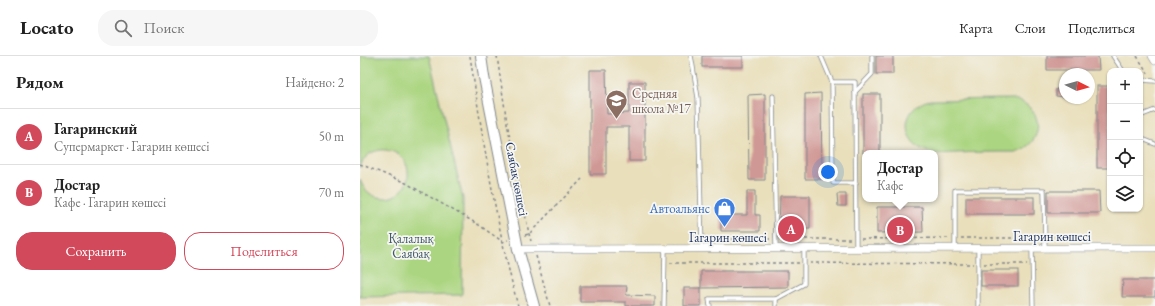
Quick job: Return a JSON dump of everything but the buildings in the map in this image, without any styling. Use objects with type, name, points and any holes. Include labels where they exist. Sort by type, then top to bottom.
[{"type":"street","name":"Саябақ көшесі","points":[[481,56],[518,249],[534,306]]},
{"type":"street","points":[[1152,56],[1155,61]]},
{"type":"street","name":"Гагарин көшесі","points":[[518,249],[1155,248]]},
{"type":"lane","points":[[691,56],[698,98],[702,249]]},
{"type":"lane","points":[[820,56],[832,82],[833,183],[856,183]]},
{"type":"lane","points":[[855,92],[872,74],[872,56]]},
{"type":"lane","points":[[1113,56],[1121,68]]},
{"type":"lane","points":[[1143,80],[1154,80]]},
{"type":"lane","points":[[832,82],[855,82],[856,248]]},
{"type":"lane","points":[[773,96],[776,249]]},
{"type":"lane","points":[[1143,115],[1155,110]]},
{"type":"lane","points":[[1143,139],[1155,144]]},
{"type":"lane","points":[[955,248],[955,190],[1044,190],[1045,248]]},
{"type":"lane","points":[[978,248],[978,306]]},
{"type":"lane","points":[[1032,248],[1033,306]]},
{"type":"lane","points":[[664,306],[665,249]]},
{"type":"lane","points":[[710,306],[709,299],[776,299],[804,284],[804,249]]},
{"type":"lane","points":[[776,299],[776,306]]},
{"type":"path","points":[[470,56],[481,128],[503,242],[518,306]]},
{"type":"path","points":[[497,56],[529,234],[550,306]]},
{"type":"path","points":[[1137,56],[1154,80]]},
{"type":"path","points":[[360,164],[406,183],[479,225],[503,242]]},
{"type":"path","points":[[503,242],[529,234],[582,179]]},
{"type":"path","points":[[702,239],[1045,238]]},
{"type":"path","points":[[664,263],[1032,264]]},
{"type":"green space","name":"Қалалық Саябақ","points":[[360,56],[429,56],[463,199],[462,295],[360,297],[360,179],[364,187],[370,193],[377,197],[385,198],[400,192],[405,186],[408,177],[407,167],[403,159],[396,153],[388,150],[379,150],[371,153],[364,159],[360,168]]},
{"type":"green space","points":[[1013,99],[1024,103],[1031,109],[1036,117],[1038,125],[1036,134],[1025,148],[1015,152],[942,154],[938,154],[938,150],[924,150],[911,140],[907,130],[907,125],[909,115],[916,106],[930,100]]},
{"type":"place","name":"Средняя школа №17","points":[[617,120]]},
{"type":"place","name":"Автоальянс","points":[[725,228]]},
{"type":"place","name":"Гагаринский","points":[[791,229]]},
{"type":"place","name":"Достар","points":[[900,230]]}]
